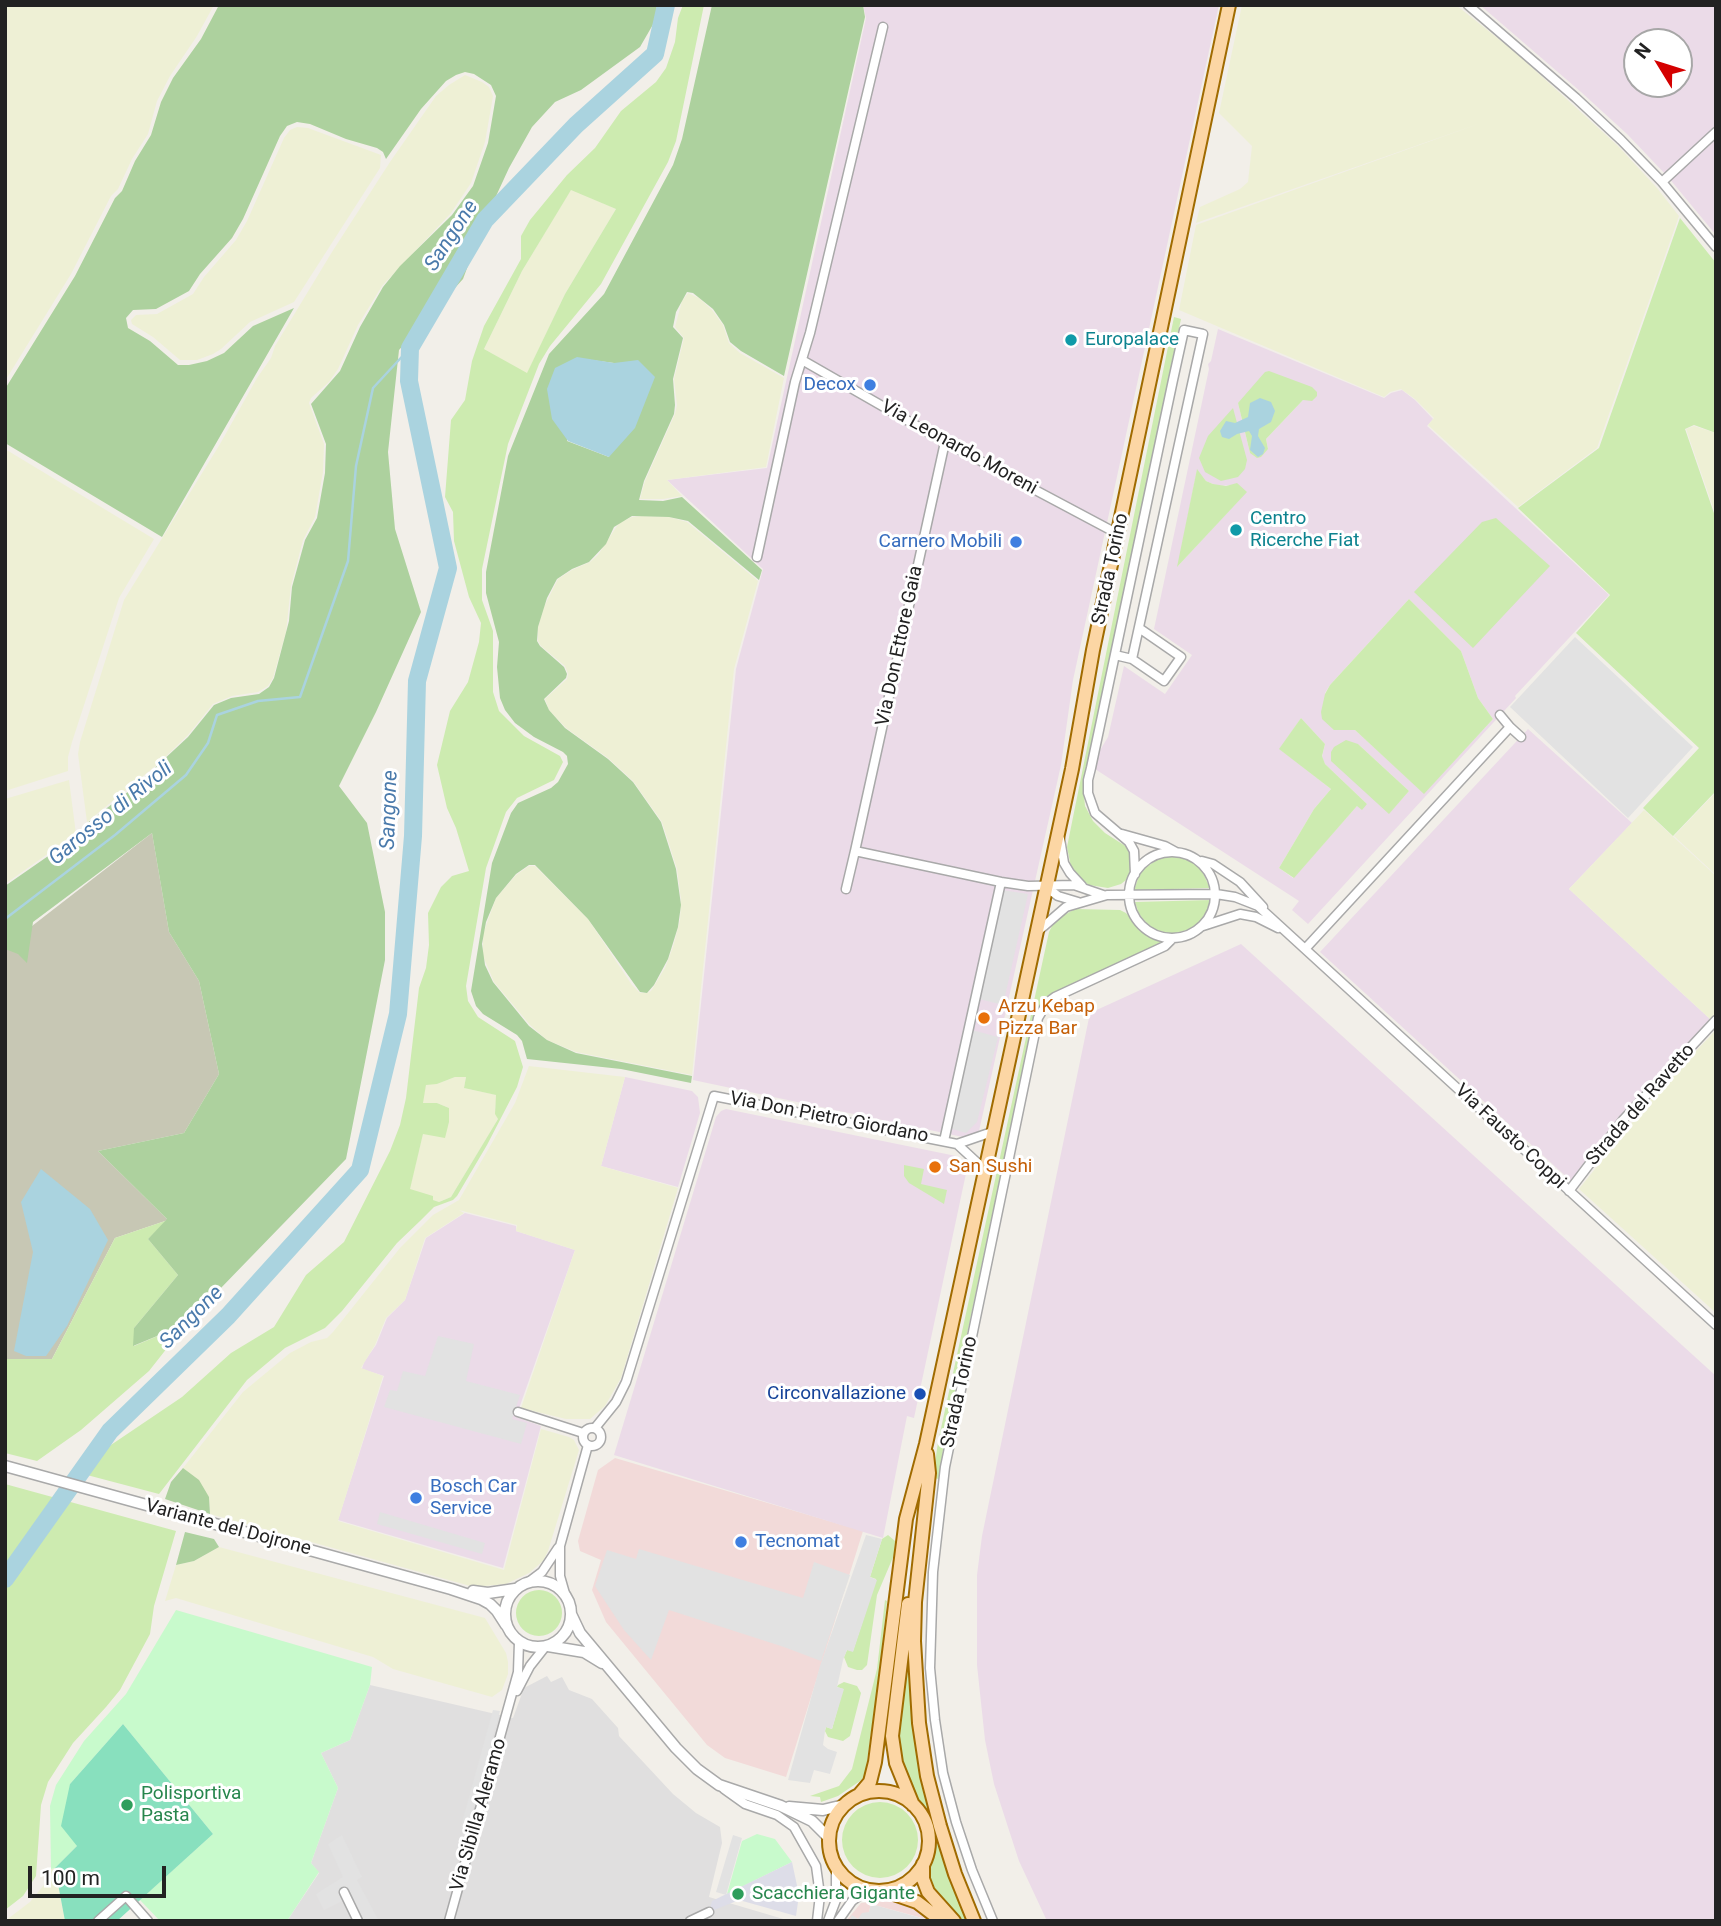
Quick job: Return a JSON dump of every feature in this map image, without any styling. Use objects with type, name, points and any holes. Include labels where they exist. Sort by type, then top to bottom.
[{"type":"main road","name":"Strada Torino","points":[[859,1795],[870,1783],[873,1775],[906,1519],[926,1444],[1059,828],[1229,5]]},
{"type":"main road","name":"Strada Torino","points":[[913,1805],[896,1763],[892,1736],[926,1444]]},
{"type":"main road","points":[[926,1444],[929,1473],[915,1602],[914,1641],[919,1723],[927,1776],[940,1826],[974,1921]]},
{"type":"main road","points":[[942,1921],[917,1902],[884,1891],[867,1890],[849,1882],[831,1855],[829,1838],[832,1825],[844,1805],[859,1795],[886,1792],[901,1796],[913,1805],[925,1824],[928,1835],[923,1879],[928,1892],[954,1921]]},
{"type":"main road","points":[[884,1891],[910,1880],[923,1864]]},
{"type":"street","points":[[1468,5],[1576,98],[1662,182],[1716,247]]},
{"type":"street","points":[[757,557],[795,382],[810,333],[883,27]]},
{"type":"street","points":[[1662,182],[1716,132]]},
{"type":"street","name":"Strada Torino","points":[[1119,833],[1108,827],[1095,813],[1088,793],[1091,768],[1184,330],[1203,334],[1132,659]]},
{"type":"street","name":"Via Leonardo Moreni","points":[[802,360],[945,442],[1118,534]]},
{"type":"street","name":"Via Don Ettore Gaia","points":[[846,889],[945,442]]},
{"type":"street","name":"Strada Torino","points":[[1124,611],[1142,615]]},
{"type":"street","name":"Strada Torino","points":[[1115,655],[1132,659],[1164,681],[1181,657],[1139,628]]},
{"type":"street","points":[[1500,715],[1521,737]]},
{"type":"street","points":[[1305,949],[1510,727]]},
{"type":"street","points":[[1059,828],[1065,863],[1084,888]]},
{"type":"street","points":[[1119,833],[1134,851],[1135,874],[1129,895],[1131,909],[1140,924],[1154,935],[1172,939],[1241,914],[1256,917],[1289,933]]},
{"type":"street","name":"Via Fausto Coppi","points":[[1119,833],[1213,864],[1240,882],[1269,915],[1305,949],[1716,1325]]},
{"type":"street","points":[[855,851],[1001,882],[1046,887],[1067,900],[1081,902]]},
{"type":"street","points":[[1135,874],[1149,859],[1166,852],[1176,852]]},
{"type":"street","points":[[1196,858],[1210,873],[1216,894],[1213,911],[1203,926]]},
{"type":"street","points":[[984,1169],[957,1144],[944,1141],[1001,882]]},
{"type":"street","name":"Via Fausto Coppi","points":[[1046,887],[1063,884],[1107,895]]},
{"type":"street","name":"Via Fausto Coppi","points":[[1036,932],[1058,911],[1107,895],[1216,894],[1246,900],[1269,915]]},
{"type":"street","name":"Strada Torino","points":[[993,1921],[956,1822],[943,1773],[934,1720],[930,1668],[933,1572],[945,1467],[1038,1018],[1047,1003],[1055,997],[1165,946],[1172,939]]},
{"type":"street","name":"Strada del Ravetto","points":[[1569,1191],[1632,1110],[1716,1020]]},
{"type":"street","name":"Via Don Pietro Giordano","points":[[594,1428],[612,1408],[626,1382],[714,1096],[944,1141]]},
{"type":"street","points":[[957,1144],[992,1132]]},
{"type":"street","points":[[518,1412],[583,1433]]},
{"type":"street","points":[[583,1433],[594,1428],[601,1434],[596,1445],[588,1445]]},
{"type":"street","points":[[583,1433],[583,1439],[588,1445]]},
{"type":"street","points":[[588,1445],[560,1546],[560,1576],[571,1614],[580,1633],[676,1748],[697,1769],[745,1804],[777,1815],[794,1827],[816,1867],[820,1895],[817,1921]]},
{"type":"street","name":"Variante del Dojrone","points":[[5,1466],[451,1589],[490,1604],[506,1625]]},
{"type":"street","points":[[560,1546],[542,1572],[515,1589],[505,1604],[506,1625],[519,1642],[528,1646],[584,1652],[610,1668]]},
{"type":"street","points":[[530,1581],[548,1582],[566,1597]]},
{"type":"street","name":"Variante del Dojrone","points":[[451,1589],[488,1593],[515,1589]]},
{"type":"street","points":[[546,1647],[563,1635],[570,1625],[571,1614]]},
{"type":"street","name":"Via Sibilla Aleramo","points":[[449,1921],[518,1672],[519,1642]]},
{"type":"street","name":"Via Sibilla Aleramo","points":[[508,1710],[523,1679],[546,1647]]},
{"type":"street","points":[[719,1785],[781,1806],[812,1821],[829,1838]]},
{"type":"street","points":[[781,1806],[815,1810],[844,1805]]},
{"type":"street","points":[[828,1921],[836,1900],[836,1866]]},
{"type":"street","points":[[838,1921],[852,1901],[867,1890]]},
{"type":"street","points":[[344,1892],[358,1921]]},
{"type":"street","points":[[98,1921],[126,1896],[148,1921]]},
{"type":"street","points":[[690,1921],[707,1916]]},
{"type":"shaded area","points":[[5,5],[214,5],[170,76],[157,101],[148,134],[118,189],[111,196],[71,274],[5,381]]},
{"type":"shaded area","points":[[863,5],[1219,5],[1073,680],[1061,765],[977,1140],[693,1080],[736,669],[763,569],[667,480],[767,468],[866,18]]},
{"type":"shaded area","points":[[1242,5],[1456,5],[1515,52],[1618,146],[1679,216],[1597,448],[1518,507],[1428,425],[1434,418],[1401,389],[1384,397],[1179,310],[1196,225],[1481,123],[1196,223],[1200,207],[1240,189],[1248,182],[1252,146],[1219,113]]},
{"type":"shaded area","points":[[1480,5],[1716,5],[1716,235],[1668,177],[1627,134]]},
{"type":"shaded area","points":[[465,75],[489,87],[493,96],[485,142],[471,183],[451,213],[382,286],[358,325],[338,369],[309,403],[324,444],[323,472],[315,517],[303,540],[291,586],[286,632],[273,678],[268,686],[258,692],[232,696],[213,704],[188,735],[159,763],[87,822],[78,754],[80,742],[124,600],[220,444],[332,252],[390,162],[436,96]]},
{"type":"shaded area","points":[[297,127],[308,128],[381,155],[380,168],[294,302],[250,322],[213,354],[197,360],[180,360],[153,337],[132,324],[131,320],[136,315],[157,314],[193,294],[236,240],[284,138],[290,130]]},
{"type":"shaded area","points":[[571,189],[616,209],[565,294],[527,374],[484,349],[522,271]]},
{"type":"shaded area","points":[[688,293],[699,298],[712,310],[723,325],[729,343],[740,353],[784,378],[766,467],[667,480],[682,496],[640,499],[645,481],[675,414],[677,405],[674,379],[684,338],[675,327],[682,301]]},
{"type":"shaded area","name":"Centro Ricerche Fiat","points":[[1218,329],[1384,398],[1402,390],[1433,419],[1427,426],[1609,595],[1308,924],[1292,910],[1299,901],[1095,769],[1099,752],[1108,737],[1124,666],[1165,694],[1192,655],[1154,629],[1208,364]],"holes":[[[1316,399],[1303,400],[1266,439],[1268,449],[1250,453],[1238,403]],[[1197,470],[1206,481],[1219,486],[1234,485],[1246,492],[1178,566]],[[1409,599],[1461,651],[1478,698],[1493,719],[1424,793],[1355,730],[1325,693]],[[1301,718],[1325,744],[1322,757],[1325,764],[1367,804],[1357,806],[1293,878],[1279,868],[1314,809],[1331,789],[1280,749]],[[1358,744],[1409,791],[1389,813]]]},
{"type":"shaded area","points":[[1694,426],[1716,433],[1716,516],[1686,429]]},
{"type":"shaded area","points":[[5,449],[154,539],[119,598],[72,742],[68,771],[5,791]]},
{"type":"shaded area","points":[[642,516],[669,517],[687,522],[758,581],[734,669],[692,1075],[576,1052],[547,1040],[530,1025],[494,982],[483,956],[483,934],[496,898],[516,875],[529,866],[535,866],[588,919],[640,993],[651,991],[665,968],[673,947],[680,920],[681,900],[677,869],[662,822],[633,781],[608,758],[566,728],[549,710],[545,699],[567,679],[568,674],[565,666],[538,641],[538,627],[544,607],[558,579],[598,555],[619,523]]},
{"type":"shaded area","points":[[1575,637],[1693,747],[1628,818],[1510,707]]},
{"type":"shaded area","points":[[1528,729],[1632,823],[1569,889],[1710,1019],[1619,1117],[1571,1181],[1320,952]]},
{"type":"shaded area","points":[[69,780],[76,834],[5,884],[5,799]]},
{"type":"shaded area","points":[[1716,792],[1716,875],[1674,836]]},
{"type":"shaded area","points":[[1644,810],[1716,876],[1716,1013],[1710,1019],[1569,889]]},
{"type":"shaded area","points":[[152,833],[169,932],[199,981],[219,1074],[184,1133],[98,1151],[168,1220],[115,1238],[52,1359],[5,1359],[5,931],[32,926]]},
{"type":"shaded area","points":[[1002,890],[1028,894],[1003,1005],[979,999]]},
{"type":"shaded area","points":[[1241,944],[1716,1376],[1716,1921],[1047,1921],[1019,1861],[994,1784],[985,1740],[977,1665],[977,1575],[982,1536],[1090,1013]]},
{"type":"shaded area","points":[[972,1030],[998,1037],[977,1122],[966,1133],[949,1128]]},
{"type":"shaded area","points":[[1716,1030],[1716,1313],[1579,1189],[1655,1094]]},
{"type":"shaded area","points":[[529,1066],[625,1077],[601,1166],[678,1188],[621,1378],[605,1406],[590,1419],[566,1419],[521,1408],[575,1250],[516,1231],[517,1225],[459,1210],[464,1213],[425,1238],[405,1300],[386,1318],[375,1345],[361,1368],[383,1376],[338,1521],[504,1570],[541,1429],[569,1437],[574,1440],[579,1450],[543,1561],[529,1573],[506,1584],[474,1587],[210,1514],[209,1497],[183,1468],[243,1392],[290,1353],[311,1342],[327,1338],[400,1248],[433,1215],[459,1200],[515,1103]]},
{"type":"shaded area","points":[[455,1077],[466,1077],[464,1088],[497,1095],[495,1109],[498,1119],[451,1197],[439,1202],[433,1200],[433,1197],[409,1190],[423,1134],[448,1126],[449,1122],[449,1108],[437,1103],[422,1103],[426,1084],[437,1084]]},
{"type":"shaded area","points":[[625,1077],[692,1091],[698,1097],[700,1113],[678,1187],[601,1166]]},
{"type":"shaded area","points":[[726,1109],[956,1156],[968,1164],[914,1418],[907,1416],[883,1538],[614,1455],[716,1117]]},
{"type":"shaded area","points":[[465,1213],[516,1226],[516,1231],[575,1250],[516,1417],[541,1426],[503,1568],[338,1520],[384,1376],[362,1369],[364,1362],[376,1345],[387,1318],[405,1300],[426,1238]]},
{"type":"shaded area","points":[[438,1336],[474,1344],[466,1381],[520,1395],[512,1419],[527,1423],[521,1444],[384,1407],[390,1390],[397,1391],[403,1371],[425,1376]]},
{"type":"shaded area","points":[[615,1458],[863,1531],[786,1777],[725,1758],[707,1745],[606,1622],[592,1590],[601,1560],[580,1551],[578,1541],[598,1470]]},
{"type":"shaded area","points":[[380,1512],[485,1543],[482,1554],[377,1524]]},
{"type":"shaded area","points":[[866,1535],[882,1539],[870,1577],[877,1580],[853,1652],[847,1650],[843,1660],[837,1687],[844,1689],[832,1729],[826,1727],[825,1731],[823,1745],[837,1752],[830,1774],[814,1770],[810,1783],[788,1780],[820,1666]]},
{"type":"shaded area","points":[[219,1547],[485,1618],[506,1653],[508,1674],[502,1690],[492,1697],[393,1669],[373,1657],[176,1598],[165,1601],[176,1565],[194,1561]]},
{"type":"shaded area","points":[[639,1549],[803,1598],[814,1562],[850,1575],[821,1661],[669,1610],[651,1660],[624,1630],[595,1586],[607,1550],[636,1559]]},
{"type":"shaded area","points":[[547,1676],[551,1682],[562,1677],[569,1690],[592,1699],[618,1728],[619,1736],[673,1794],[696,1813],[720,1827],[722,1843],[709,1897],[790,1921],[287,1921],[319,1873],[311,1863],[338,1788],[321,1753],[350,1740],[370,1685],[513,1718],[524,1688]]},
{"type":"shaded area","points":[[493,1710],[500,1711],[468,1828],[460,1830]]},
{"type":"shaded area","points":[[342,1835],[362,1877],[357,1880],[379,1921],[361,1921],[348,1898],[324,1910],[316,1894],[343,1877],[328,1844]]},
{"type":"shaded area","points":[[733,1835],[742,1838],[726,1895],[716,1892]]},
{"type":"shaded area","points":[[792,1862],[799,1895],[796,1916],[739,1900],[709,1912],[712,1901]]},
{"type":"shaded area","points":[[55,1868],[65,1921],[5,1921],[30,1902],[48,1880],[51,1869]]},
{"type":"shaded area","points":[[890,1900],[916,1908],[933,1921],[871,1904],[869,1912],[858,1919],[852,1916],[846,1921],[861,1903]]},
{"type":"shaded area","points":[[871,1904],[929,1921],[849,1921],[852,1915],[858,1919],[862,1913],[869,1912]]},
{"type":"green space","points":[[219,5],[657,5],[655,21],[640,47],[581,90],[555,102],[532,127],[485,220],[463,279],[399,350],[388,452],[395,529],[421,612],[339,786],[367,823],[385,912],[385,960],[346,1159],[186,1324],[133,1346],[134,1328],[178,1275],[148,1239],[167,1219],[98,1151],[184,1133],[219,1074],[199,981],[169,932],[152,833],[33,922],[27,963],[18,954],[5,949],[5,886],[77,836],[86,824],[133,788],[188,737],[214,705],[231,698],[259,694],[269,687],[274,678],[289,621],[292,587],[305,540],[317,518],[325,473],[326,444],[311,404],[340,371],[360,327],[383,287],[400,266],[452,215],[473,186],[488,143],[496,96],[491,85],[474,74],[465,72],[456,75],[446,81],[421,109],[386,159],[383,152],[377,148],[310,124],[297,122],[287,126],[232,238],[200,274],[189,291],[156,309],[133,310],[126,318],[128,328],[150,341],[178,365],[189,365],[224,353],[253,326],[294,308],[162,537],[5,443],[5,389],[75,276],[151,135],[161,102],[173,78],[201,39]]},
{"type":"green space","points":[[683,5],[704,5],[676,141],[668,162],[601,284],[550,346],[539,364],[508,444],[482,569],[482,600],[493,631],[493,692],[499,711],[524,736],[560,756],[563,762],[554,780],[517,798],[506,812],[486,868],[466,986],[468,1001],[478,1017],[515,1041],[523,1067],[517,1087],[457,1196],[434,1207],[397,1243],[325,1328],[285,1348],[247,1380],[159,1494],[87,1475],[99,1453],[182,1397],[231,1353],[274,1327],[306,1275],[344,1242],[390,1151],[406,1098],[419,988],[426,968],[429,945],[428,913],[441,887],[452,876],[469,871],[447,808],[437,765],[450,711],[468,682],[479,642],[481,623],[469,597],[454,541],[453,512],[445,497],[451,420],[465,400],[472,361],[484,326],[521,259],[521,236],[530,220],[567,175],[595,148],[621,111],[656,82],[666,68],[675,42],[678,18]],"holes":[[[571,190],[616,209],[565,294],[527,373],[484,349],[522,271]],[[455,1077],[466,1077],[464,1088],[496,1095],[495,1114],[498,1119],[451,1197],[439,1202],[433,1200],[433,1196],[410,1189],[423,1134],[445,1138],[449,1122],[449,1108],[437,1103],[423,1103],[426,1085]]]},
{"type":"green space","points":[[712,5],[863,5],[865,17],[784,376],[730,342],[724,325],[713,309],[693,293],[687,292],[676,312],[673,327],[683,338],[673,379],[674,414],[644,481],[639,500],[663,501],[682,497],[762,570],[759,580],[688,521],[669,517],[632,516],[614,527],[606,544],[589,562],[557,579],[547,598],[538,627],[537,641],[540,646],[564,667],[567,674],[544,699],[549,710],[565,728],[608,759],[633,782],[661,822],[676,869],[681,905],[678,927],[668,959],[654,985],[647,993],[640,992],[588,919],[535,865],[529,865],[516,874],[496,898],[486,922],[482,944],[485,965],[493,982],[529,1026],[547,1040],[576,1053],[692,1076],[691,1083],[621,1069],[527,1059],[522,1041],[483,1014],[476,1006],[471,991],[492,863],[511,813],[518,803],[558,782],[568,764],[567,756],[563,752],[534,737],[515,723],[500,698],[497,667],[499,642],[486,593],[486,572],[508,456],[549,354],[604,294],[673,165],[682,139]],"holes":[[[576,358],[614,363],[609,457],[567,441]]]},
{"type":"green space","points":[[1680,218],[1716,263],[1716,433],[1694,425],[1685,429],[1716,519],[1716,791],[1673,836],[1643,808],[1699,748],[1576,633],[1610,595],[1518,508],[1599,448]]},
{"type":"green space","points":[[1174,317],[1181,319],[1083,784],[1085,806],[1093,821],[1105,833],[1127,847],[1132,858],[1132,867],[1126,880],[1108,888],[1089,885],[1079,878],[1071,867],[1067,847]]},
{"type":"green space","points":[[1269,371],[1312,387],[1317,396],[1312,401],[1303,400],[1266,439],[1268,449],[1257,458],[1250,453],[1238,403],[1265,372]]},
{"type":"green space","points":[[1233,408],[1247,460],[1245,469],[1238,477],[1221,481],[1205,472],[1199,458],[1208,436]]},
{"type":"green space","points":[[1197,469],[1206,481],[1226,486],[1237,483],[1247,492],[1177,567]]},
{"type":"green space","points":[[1496,518],[1550,566],[1473,648],[1414,592],[1482,522]]},
{"type":"green space","points":[[1409,599],[1461,651],[1478,698],[1493,719],[1424,794],[1355,730],[1334,730],[1322,719],[1321,712],[1330,685]]},
{"type":"green space","points":[[1301,718],[1325,744],[1322,756],[1325,764],[1367,804],[1362,810],[1357,806],[1294,878],[1279,868],[1314,809],[1331,789],[1279,749]]},
{"type":"green space","points":[[1346,740],[1358,744],[1409,791],[1389,814],[1331,761],[1334,747]]},
{"type":"green space","points":[[1175,856],[1193,862],[1201,869],[1210,888],[1134,890],[1145,868],[1158,859]]},
{"type":"green space","points":[[1211,900],[1199,923],[1191,929],[1172,934],[1149,926],[1139,914],[1135,902]]},
{"type":"green space","points":[[1075,909],[1120,910],[1146,935],[1163,942],[1054,992],[1038,1008],[1034,1017],[944,1443],[939,1479],[933,1478],[938,1442],[1049,932],[1055,920]]},
{"type":"green space","points":[[904,1165],[924,1169],[921,1184],[947,1190],[944,1204],[909,1183],[904,1176]]},
{"type":"green space","points":[[168,1220],[148,1239],[178,1275],[134,1328],[134,1346],[186,1324],[149,1371],[81,1430],[37,1461],[5,1453],[5,1359],[52,1359],[115,1238]]},
{"type":"green space","points":[[183,1468],[199,1480],[209,1497],[210,1514],[165,1499],[171,1482]]},
{"type":"green space","points":[[5,1484],[176,1531],[154,1606],[150,1634],[120,1690],[73,1743],[48,1782],[41,1805],[36,1876],[23,1896],[5,1910]]},
{"type":"green space","points":[[185,1532],[214,1539],[219,1547],[194,1561],[176,1565]]},
{"type":"green space","points":[[888,1535],[895,1541],[894,1555],[877,1595],[867,1665],[862,1670],[857,1670],[848,1667],[844,1657],[847,1650],[853,1651],[876,1579],[870,1577],[882,1539]]},
{"type":"green space","points":[[539,1590],[555,1597],[562,1613],[555,1629],[539,1636],[523,1629],[516,1613],[523,1597]]},
{"type":"green space","points":[[885,1600],[880,1670],[865,1775],[838,1796],[821,1802],[820,1797],[810,1796],[839,1786],[852,1769],[877,1669]]},
{"type":"green space","points":[[176,1610],[372,1667],[370,1685],[350,1740],[321,1753],[338,1788],[311,1863],[319,1872],[287,1921],[160,1921],[140,1900],[213,1834],[123,1724],[70,1784],[77,1846],[51,1869],[50,1806],[56,1785],[84,1741],[126,1694]]},
{"type":"green space","points":[[906,1651],[910,1651],[913,1713],[969,1921],[958,1921],[929,1884],[928,1870],[935,1851],[933,1828],[929,1816],[906,1780],[897,1741]]},
{"type":"green space","points":[[844,1682],[857,1686],[861,1693],[850,1736],[843,1741],[828,1737],[825,1731],[826,1727],[832,1729],[843,1689],[837,1687]]},
{"type":"green space","name":"Polisportiva Pasta","points":[[123,1724],[213,1834],[117,1921],[65,1921],[55,1868],[77,1846],[61,1826],[70,1784]]},
{"type":"green space","points":[[880,1802],[895,1805],[907,1813],[915,1825],[918,1840],[915,1855],[907,1867],[895,1875],[880,1878],[865,1875],[853,1867],[845,1855],[842,1840],[845,1825],[853,1813],[865,1805]]},
{"type":"green space","points":[[757,1834],[775,1839],[792,1862],[727,1894],[742,1841]]},
{"type":"water","points":[[577,357],[614,363],[638,360],[655,377],[635,428],[609,457],[568,441],[552,419],[547,389],[555,368]]},
{"type":"water","points":[[1260,398],[1271,402],[1275,411],[1271,422],[1259,429],[1258,436],[1265,448],[1263,454],[1258,457],[1250,450],[1252,436],[1249,431],[1229,439],[1222,437],[1220,431],[1226,421],[1235,423],[1248,417],[1250,403]]},
{"type":"water","points":[[41,1169],[90,1209],[108,1240],[67,1326],[46,1356],[26,1356],[14,1351],[33,1252],[21,1202]]},
{"type":"waterway","name":"Sangone","points":[[5,1579],[110,1431],[228,1316],[360,1170],[398,1014],[413,836],[417,681],[448,568],[409,381],[410,348],[485,220],[576,125],[655,54],[666,5]]},
{"type":"waterway","name":"Garosso di Rivoli","points":[[5,919],[115,835],[186,775],[208,743],[217,715],[258,701],[300,697],[348,561],[356,466],[373,388],[410,348]]},
{"type":"place","name":"Europalace","points":[[1071,340]]},
{"type":"place","name":"Decox","points":[[870,385]]},
{"type":"place","name":"Centro Ricerche Fiat","points":[[1236,530]]},
{"type":"place","name":"Carnero Mobili","points":[[1016,542]]},
{"type":"place","name":"Arzu Kebap Pizza Bar","points":[[984,1018]]},
{"type":"place","name":"San Sushi","points":[[935,1167]]},
{"type":"place","name":"Circonvallazione","points":[[920,1394]]},
{"type":"place","name":"Bosch Car Service","points":[[416,1498]]},
{"type":"place","name":"Tecnomat","points":[[741,1542]]},
{"type":"place","name":"Polisportiva Pasta","points":[[127,1805]]},
{"type":"place","name":"Scacchiera Gigante","points":[[738,1894]]}]
